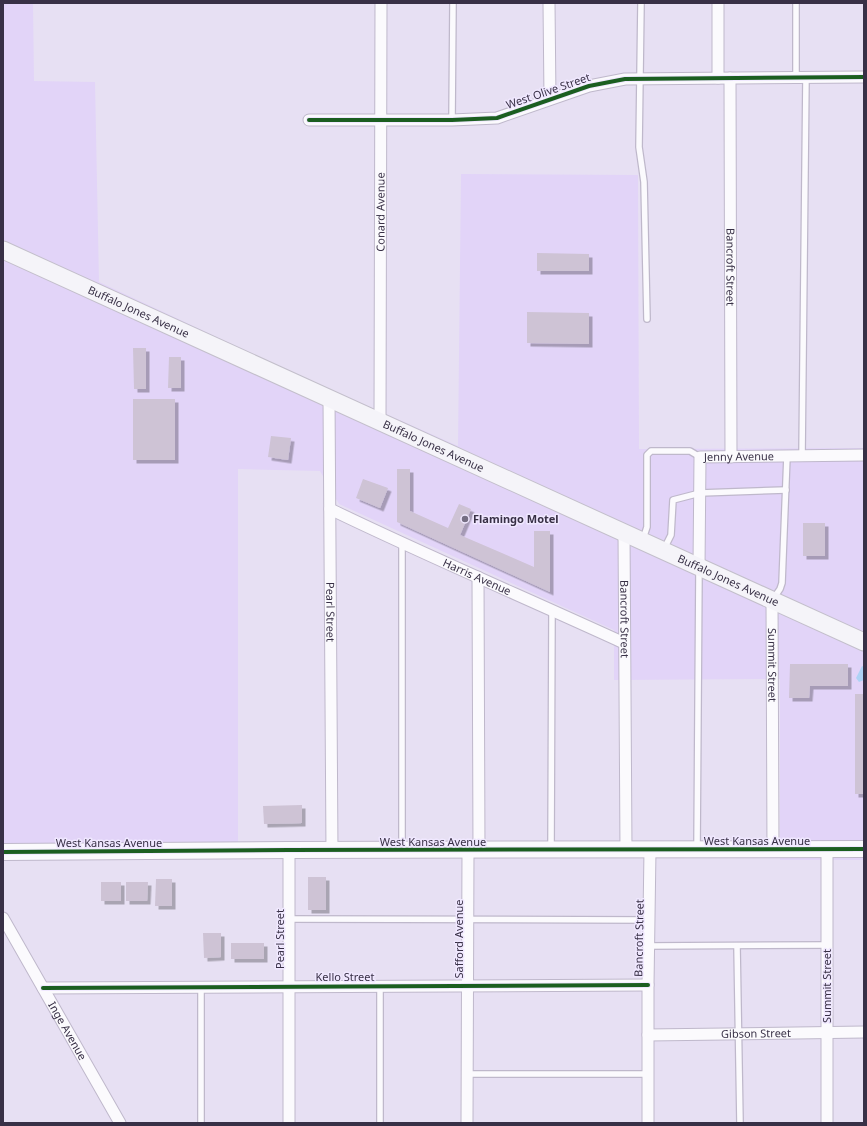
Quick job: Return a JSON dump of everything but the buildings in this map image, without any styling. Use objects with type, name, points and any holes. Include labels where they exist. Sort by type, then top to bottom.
[{"type":"main road","name":"Buffalo Jones Avenue","points":[[3,250],[864,642]]},
{"type":"street","name":"Conard Avenue","points":[[380,421],[381,3]]},
{"type":"street","points":[[549,3],[550,99]]},
{"type":"street","points":[[718,3],[718,78]]},
{"type":"street","name":"West Olive Street","points":[[309,120],[452,120],[497,118],[589,86],[625,79],[864,77]]},
{"type":"street","name":"Bancroft Street","points":[[730,78],[731,457]]},
{"type":"street","name":"Pearl Street","points":[[329,398],[332,851]]},
{"type":"street","name":"Jenny Avenue","points":[[699,567],[700,457],[864,455]]},
{"type":"street","name":"Harris Avenue","points":[[330,509],[402,544],[624,643]]},
{"type":"street","name":"Bancroft Street","points":[[624,532],[626,850]]},
{"type":"street","name":"Safford Avenue","points":[[467,1123],[468,920],[474,851],[478,577]]},
{"type":"street","name":"Summit Street","points":[[772,600],[773,850]]},
{"type":"street","name":"Summit Street","points":[[827,849],[827,1123]]},
{"type":"street","name":"West Kansas Avenue","points":[[3,852],[864,849]]},
{"type":"street","name":"Pearl Street","points":[[289,850],[289,1123]]},
{"type":"street","name":"Bancroft Street","points":[[648,1123],[648,946],[650,850]]},
{"type":"street","name":"Inge Avenue","points":[[3,918],[120,1123]]},
{"type":"street","name":"Kello Street","points":[[43,988],[648,985]]},
{"type":"street","name":"Gibson Street","points":[[648,1035],[864,1032]]},
{"type":"lane","points":[[452,120],[453,3]]},
{"type":"lane","points":[[641,3],[639,147],[644,182],[647,319]]},
{"type":"lane","points":[[796,3],[801,78],[802,456]]},
{"type":"lane","points":[[642,541],[647,527],[648,453],[651,451],[690,451],[700,457]]},
{"type":"lane","points":[[772,600],[780,589],[782,583],[787,456]]},
{"type":"lane","points":[[664,551],[671,535],[674,500],[700,493],[786,490]]},
{"type":"lane","points":[[402,544],[402,851]]},
{"type":"lane","points":[[697,850],[699,567]]},
{"type":"lane","points":[[551,850],[552,610]]},
{"type":"lane","points":[[289,919],[649,920]]},
{"type":"lane","points":[[648,946],[827,945]]},
{"type":"lane","points":[[737,946],[740,1123]]},
{"type":"lane","points":[[380,986],[380,1123]]},
{"type":"lane","points":[[201,987],[201,1123]]},
{"type":"lane","points":[[468,1074],[648,1074]]},
{"type":"shaded area","points":[[3,3],[33,3],[34,81],[95,82],[99,282],[296,374],[458,446],[461,174],[638,175],[639,449],[864,448],[864,860],[780,860],[780,679],[614,680],[614,630],[339,504],[320,471],[238,469],[238,844],[3,844]]},
{"type":"water","points":[[862,666],[864,667],[864,680],[859,682],[856,678]]},
{"type":"cycle path","points":[[309,120],[452,120],[497,118],[589,86],[625,79],[864,77]]},
{"type":"cycle path","points":[[3,852],[864,849]]},
{"type":"cycle path","points":[[43,988],[648,985]]},
{"type":"place","name":"Flamingo Motel","points":[[465,519]]}]
